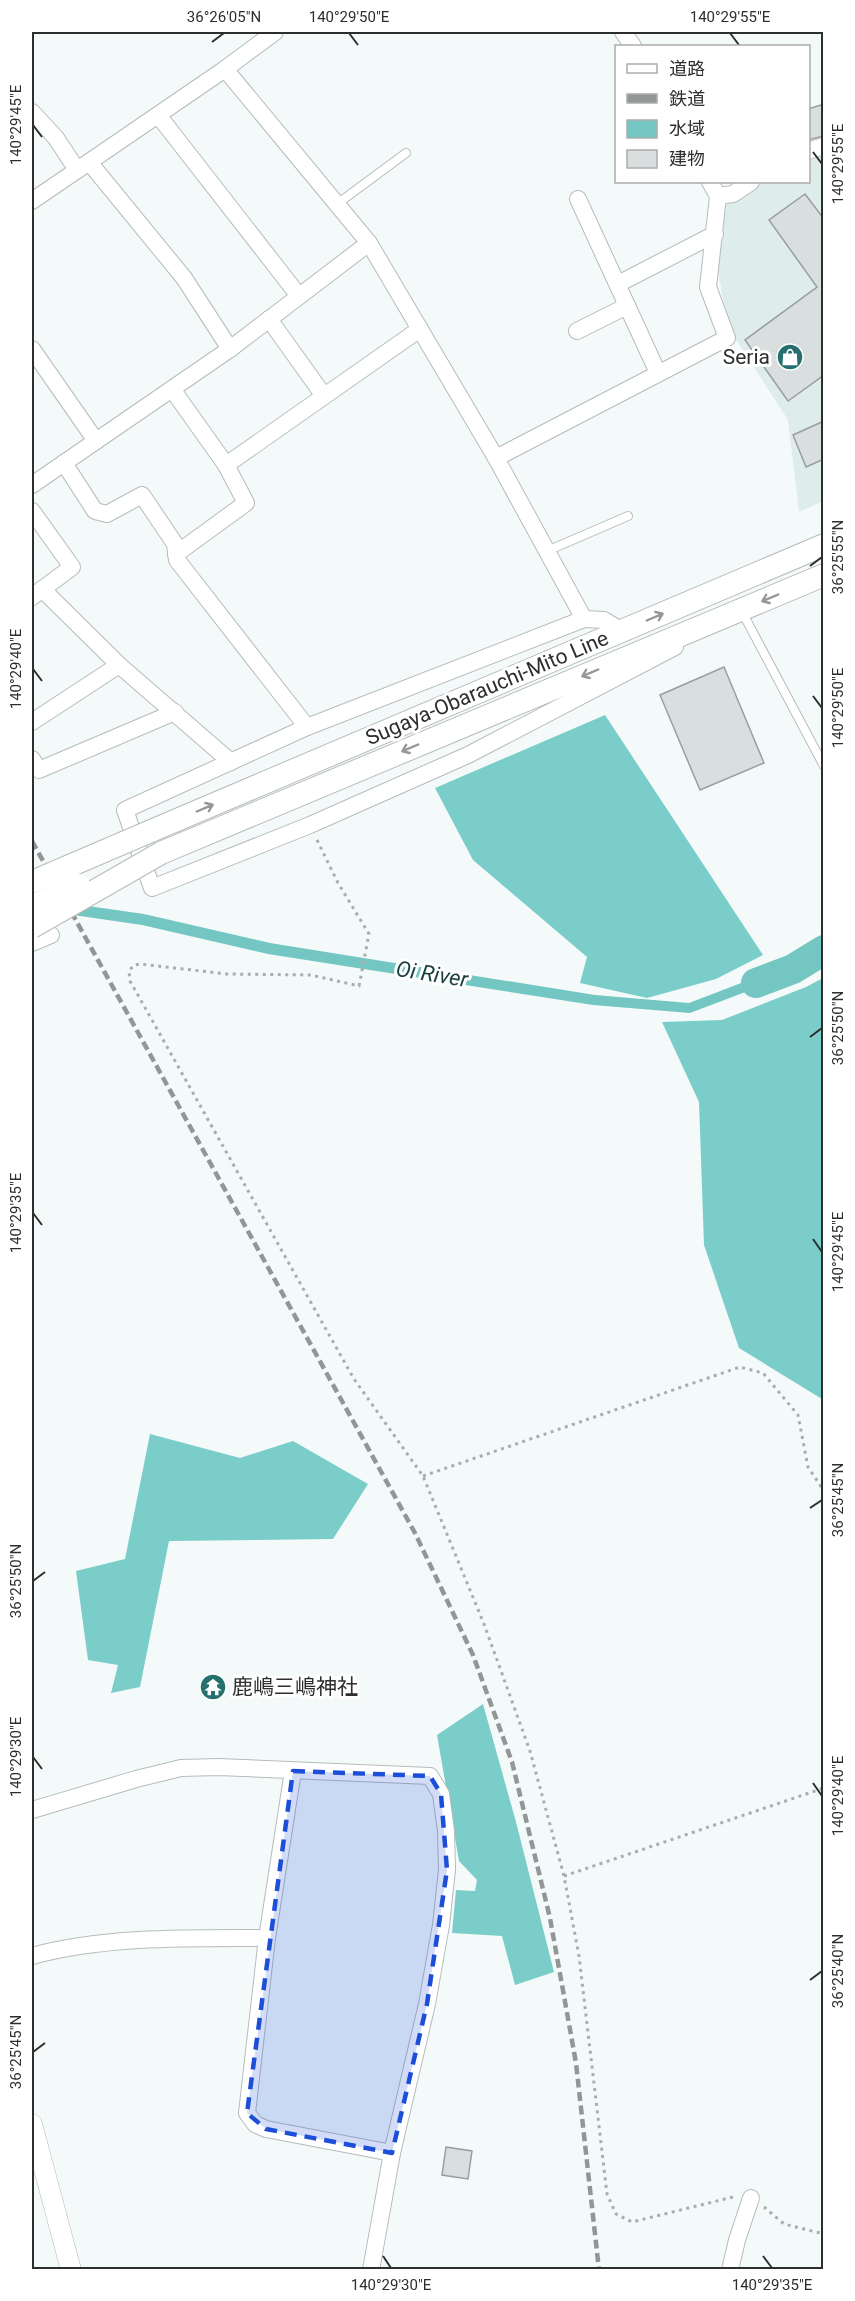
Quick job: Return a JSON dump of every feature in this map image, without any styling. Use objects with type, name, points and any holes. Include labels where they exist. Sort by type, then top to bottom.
[{"type":"main road","name":"Sugaya-Obarauchi-Mito Line","points":[[32,882],[824,545]]},
{"type":"main road","name":"Sugaya-Obarauchi-Mito Line","points":[[32,906],[824,575]]},
{"type":"main road","name":"Sugaya-Obarauchi-Mito Line","points":[[32,867],[151,831]]},
{"type":"main road","name":"Sugaya-Obarauchi-Mito Line","points":[[41,931],[161,853]]},
{"type":"street","points":[[32,201],[225,69],[275,32]]},
{"type":"street","points":[[623,32],[632,45]]},
{"type":"street","points":[[225,69],[369,243],[496,458],[584,619]]},
{"type":"street","points":[[32,112],[184,278],[230,349]]},
{"type":"street","points":[[158,115],[298,296]]},
{"type":"street","points":[[496,458],[727,338],[708,287],[715,234],[714,189],[733,194],[750,183]]},
{"type":"street","points":[[578,200],[658,374]]},
{"type":"street","points":[[618,284],[715,234]]},
{"type":"street","points":[[32,484],[230,349],[369,243]]},
{"type":"street","points":[[577,332],[627,306]]},
{"type":"street","points":[[269,319],[324,396]]},
{"type":"street","points":[[226,465],[420,329]]},
{"type":"street","points":[[32,349],[96,441]]},
{"type":"street","points":[[172,388],[226,465],[246,503],[176,554]]},
{"type":"street","points":[[64,463],[95,511],[107,514],[142,495],[175,544],[177,560],[307,727]]},
{"type":"street","points":[[32,511],[72,567],[37,593],[231,762]]},
{"type":"street","points":[[622,631],[604,620],[584,619],[307,727],[125,810],[152,888],[310,825],[468,755],[672,649],[707,624]]},
{"type":"street","points":[[32,722],[119,665]]},
{"type":"street","points":[[32,759],[39,770],[175,712]]},
{"type":"street","points":[[32,943],[41,931]]},
{"type":"street","points":[[32,1810],[181,1768],[218,1767],[430,1776],[441,1794],[446,1831],[447,1870],[441,1925],[427,2004],[392,2153],[371,2270]]},
{"type":"street","points":[[292,1771],[267,1938],[247,2114],[255,2124],[266,2129],[392,2153]]},
{"type":"street","points":[[32,1956],[105,1944],[183,1938],[267,1938]]},
{"type":"street","points":[[32,2124],[71,2270]]},
{"type":"street","points":[[730,2270],[751,2198]]},
{"type":"lane","points":[[337,204],[406,153]]},
{"type":"lane","points":[[547,551],[628,516]]},
{"type":"lane","points":[[740,610],[824,766]]},
{"type":"path","points":[[310,825],[338,883],[369,934],[359,986],[312,975],[227,974],[141,964],[134,965],[129,971],[130,981],[354,1379],[423,1476],[484,1624],[530,1750],[564,1876],[579,1956],[607,2194],[616,2214],[632,2222],[742,2195],[751,2198],[784,2224],[824,2234]]},
{"type":"path","points":[[423,1476],[740,1367],[763,1373],[798,1415],[808,1467],[824,1491]]},
{"type":"path","points":[[564,1876],[824,1788]]},
{"type":"highlighted area","points":[[293,1771],[430,1776],[441,1794],[447,1870],[427,2004],[392,2153],[266,2129],[247,2113]]},
{"type":"shaded area","points":[[823,148],[823,501],[799,512],[788,420],[728,327],[717,265],[720,209],[758,183],[810,183],[810,153]]},
{"type":"shaded area","points":[[605,715],[763,955],[716,979],[647,998],[580,983],[587,957],[473,860],[435,788]]},
{"type":"shaded area","points":[[823,978],[823,1402],[822,1399],[739,1348],[704,1245],[699,1102],[662,1022],[722,1020]]},
{"type":"shaded area","points":[[150,1434],[240,1458],[293,1441],[368,1484],[333,1539],[169,1541],[140,1687],[111,1693],[118,1665],[88,1660],[76,1571],[125,1559]]},
{"type":"shaded area","points":[[483,1704],[554,1972],[515,1985],[502,1936],[452,1933],[456,1890],[475,1891],[477,1880],[459,1861],[437,1735]]},
{"type":"water","points":[[32,898],[144,914],[270,943],[595,995],[689,1003],[791,964],[796,973],[690,1013],[593,1005],[268,954],[142,925],[32,909]]},
{"type":"building","points":[[824,104],[824,136],[810,140],[810,108]]},
{"type":"building","name":"Seria","points":[[805,194],[824,219],[824,375],[788,401],[745,340],[817,287],[769,220]]},
{"type":"building","points":[[824,421],[824,459],[806,467],[793,435]]},
{"type":"building","points":[[724,667],[764,763],[700,790],[660,695]]},
{"type":"building","points":[[446,2147],[472,2151],[468,2179],[442,2175]]},
{"type":"waterway","name":"Oi River","points":[[756,983],[793,969],[824,950]]},
{"type":"railway","points":[[32,841],[415,1533],[473,1655],[512,1762],[550,1918],[576,2063],[599,2270]]},
{"type":"place","name":"Seria","points":[[790,357]]},
{"type":"place","name":"鹿嶋三嶋神社","points":[[213,1687]]}]
